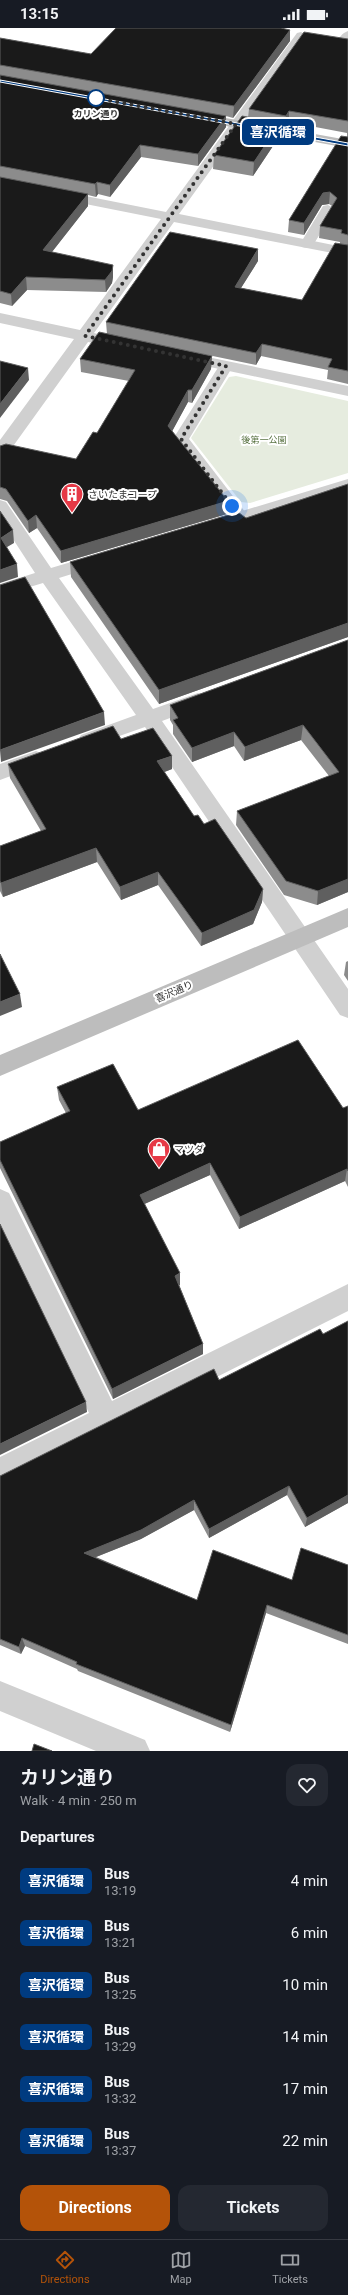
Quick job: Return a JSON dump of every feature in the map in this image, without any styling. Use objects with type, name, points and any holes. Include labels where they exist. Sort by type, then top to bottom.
[{"type":"street","points":[[0,452],[85,336],[169,216],[302,36]]},
{"type":"street","points":[[329,41],[346,41]]},
{"type":"street","points":[[183,114],[348,144]]},
{"type":"street","points":[[0,182],[348,252]]},
{"type":"street","points":[[0,318],[116,343]]},
{"type":"street","points":[[171,354],[348,391]]},
{"type":"street","points":[[196,530],[348,484]]},
{"type":"street","points":[[0,506],[46,576],[149,718],[348,1008]]},
{"type":"street","points":[[0,590],[114,556]]},
{"type":"street","points":[[0,772],[216,694]]},
{"type":"street","name":"喜沢通り","points":[[0,1066],[348,917]]},
{"type":"street","points":[[0,1201],[106,1418]]},
{"type":"street","points":[[0,1472],[348,1297]]},
{"type":"street","points":[[0,1696],[134,1751]]},
{"type":"lane","points":[[307,244],[328,209]]},
{"type":"lane","points":[[226,366],[181,439],[241,517]]},
{"type":"green space","name":"後第一公園","points":[[236,376],[348,401],[348,473],[250,503],[241,502],[191,438],[229,377]]},
{"type":"building","points":[[116,28],[281,28],[290,30],[234,106],[0,65],[0,38],[91,54]]},
{"type":"building","points":[[304,32],[348,39],[348,121],[289,111],[286,116],[249,109]]},
{"type":"building","points":[[0,75],[226,116],[198,154],[140,145],[110,185],[97,182],[95,184],[0,166]]},
{"type":"building","points":[[242,116],[280,123],[254,162],[214,155]]},
{"type":"building","points":[[341,136],[348,137],[348,235],[341,233],[342,230],[320,226],[337,198],[330,192],[323,193],[304,223],[289,220]]},
{"type":"building","points":[[0,177],[88,194],[43,250],[113,265],[112,271],[105,280],[26,277],[11,294],[0,291]]},
{"type":"building","points":[[170,232],[258,249],[235,287],[302,300],[335,243],[348,245],[348,371],[328,367],[332,359],[262,344],[256,353],[106,322]]},
{"type":"building","points":[[99,332],[212,356],[192,390],[188,390],[168,426],[228,501],[61,551],[36,515],[28,521],[6,489],[0,487],[0,446],[6,444],[76,459],[93,432],[97,433],[135,370],[80,359]]},
{"type":"building","points":[[0,361],[28,368],[0,404]]},
{"type":"building","points":[[348,484],[348,623],[159,690],[70,562],[238,512],[246,518]]},
{"type":"building","points":[[0,511],[13,530],[1,538],[17,564],[0,570]]},
{"type":"building","points":[[25,577],[104,712],[0,750],[0,585]]},
{"type":"building","points":[[348,640],[348,879],[318,891],[286,881],[237,811],[339,772],[303,725],[245,747],[234,732],[192,748],[173,720],[178,718],[170,705]]},
{"type":"building","points":[[113,726],[121,739],[153,728],[172,756],[157,761],[194,816],[198,815],[204,824],[215,819],[263,889],[254,910],[202,933],[158,872],[120,887],[96,848],[1,883],[0,846],[46,829],[8,764]]},
{"type":"building","points":[[0,954],[20,994],[0,1002]]},
{"type":"building","points":[[298,1040],[343,1108],[348,1106],[348,1171],[347,1169],[240,1217],[210,1163],[140,1195],[180,1273],[175,1276],[203,1344],[112,1389],[0,1160],[0,1142],[70,1111],[57,1087],[113,1064],[138,1110]]},
{"type":"building","points":[[0,1224],[86,1402],[0,1444]]},
{"type":"building","points":[[348,1321],[348,1495],[307,1518],[289,1486],[209,1529],[194,1500],[141,1530],[84,1553],[197,1600],[213,1550],[292,1580],[301,1548],[348,1565],[348,1635],[267,1605],[231,1725],[76,1664],[77,1662],[22,1638],[19,1647],[0,1639],[0,1476],[214,1369],[219,1380],[320,1329],[323,1334]]},
{"type":"building","points":[[34,1744],[52,1751],[32,1751]]},
{"type":"bus line","name":"喜沢循環","points":[[0,81],[348,144]]},
{"type":"place","name":"カリン通り","points":[[96,98]]},
{"type":"place","name":"さいたまコープ","points":[[72,514]]},
{"type":"place","name":"マツダ","points":[[159,1168]]},
{"type":"route","points":[[96,98],[236,124],[85,336],[226,366],[181,439],[232,506]]}]
